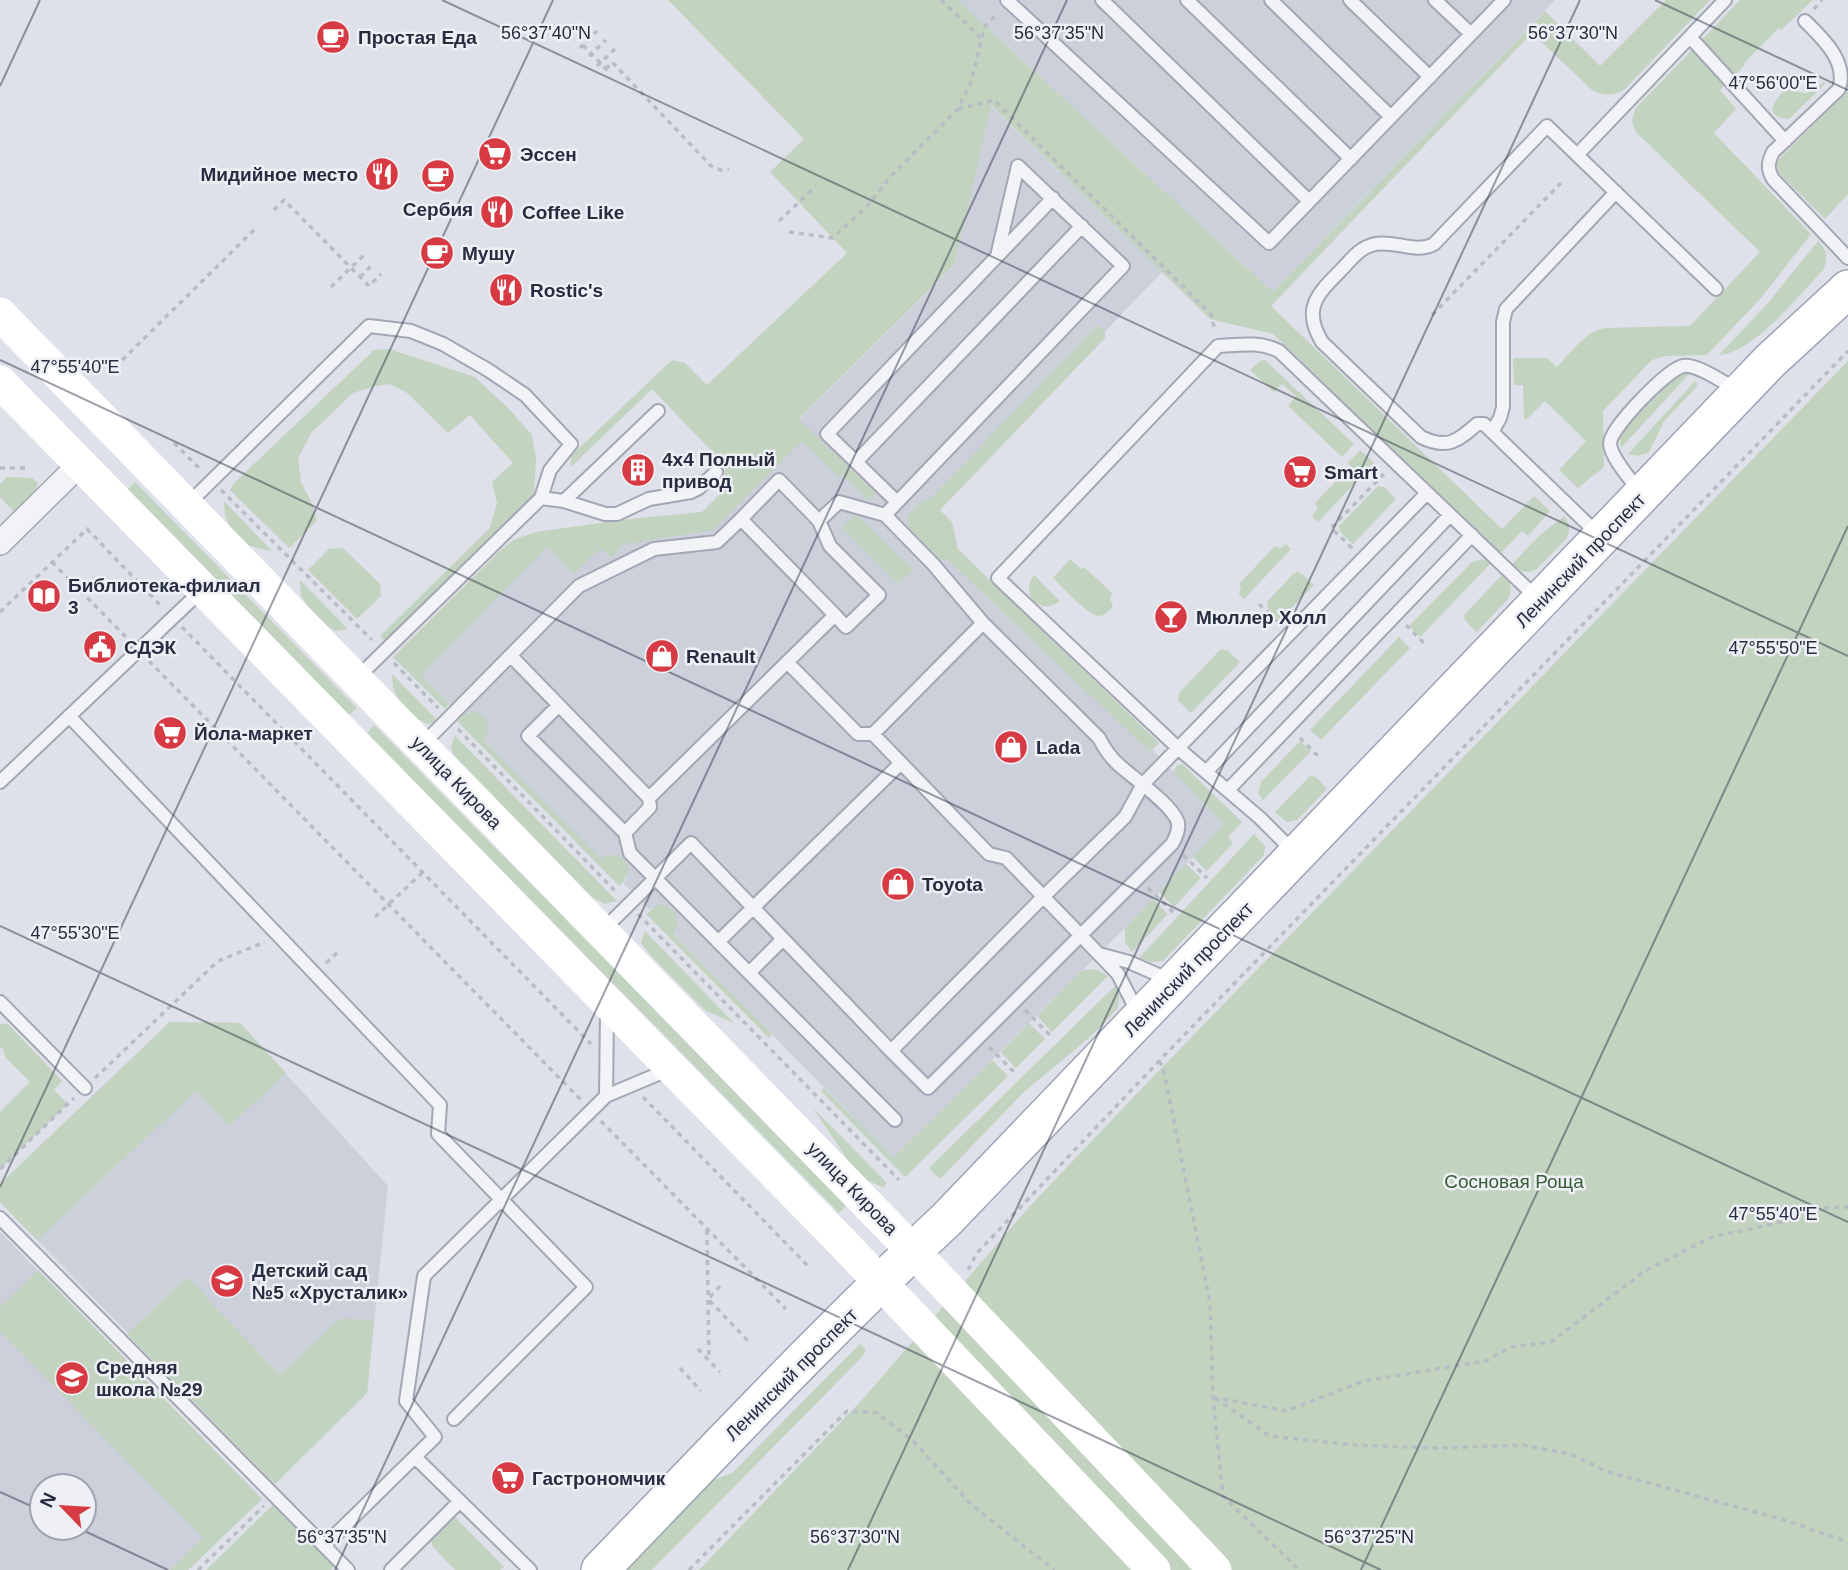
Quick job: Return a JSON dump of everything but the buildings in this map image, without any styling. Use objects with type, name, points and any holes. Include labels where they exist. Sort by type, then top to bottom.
[{"type":"main road","name":"Ленинский проспект","points":[[1770,361],[1848,265]]},
{"type":"main road","name":"Ленинский проспект","points":[[600,1570],[764,1401],[946,1220],[1770,361],[1848,289]]},
{"type":"main road","name":"улица Кирова","points":[[0,314],[950,1289],[1215,1570]]},
{"type":"main road","points":[[39,354],[2,384],[881,1283],[1154,1570]]},
{"type":"main road","points":[[80,464],[115,432]]},
{"type":"main road","points":[[345,735],[379,703]]},
{"type":"street","points":[[0,543],[80,464]]},
{"type":"lane","points":[[1101,0],[1310,201]]},
{"type":"lane","points":[[1187,0],[1351,159]]},
{"type":"lane","points":[[1271,0],[1391,117]]},
{"type":"lane","points":[[1350,0],[1430,77]]},
{"type":"lane","points":[[1435,0],[1471,34]]},
{"type":"lane","points":[[1008,1],[1269,243],[1504,0]]},
{"type":"lane","points":[[1577,155],[1725,0]]},
{"type":"lane","points":[[1805,21],[1838,56],[1842,81],[1839,89],[1773,152],[1768,166],[1769,173],[1848,258]]},
{"type":"lane","points":[[1690,37],[1785,141]]},
{"type":"lane","points":[[1602,537],[1484,424],[1474,426],[1465,436],[1451,442],[1436,443],[1421,437],[1322,342],[1314,327],[1313,310],[1318,294],[1362,249],[1374,244],[1388,243],[1420,248],[1434,244],[1547,126],[1716,289]]},
{"type":"lane","points":[[885,515],[1123,266],[1018,166],[997,256]]},
{"type":"lane","points":[[1492,432],[1503,407],[1503,322],[1506,309],[1616,192]]},
{"type":"lane","points":[[897,502],[827,434],[1053,198]]},
{"type":"lane","points":[[856,462],[1082,226]]},
{"type":"lane","points":[[187,506],[369,326],[411,331],[443,344],[525,395],[571,444],[550,470],[541,498],[356,679]]},
{"type":"lane","points":[[1298,855],[1260,818],[1180,749],[998,578],[1218,346],[1256,344],[1279,351],[1541,601]]},
{"type":"lane","points":[[1643,495],[1612,452],[1610,442],[1622,421],[1677,368],[1686,366],[1699,369],[1740,392]]},
{"type":"lane","points":[[564,501],[657,411]]},
{"type":"lane","points":[[541,498],[564,501],[606,514],[617,514],[649,499],[691,492],[716,472]]},
{"type":"lane","points":[[421,746],[579,586],[654,549],[717,542],[740,519],[779,480],[819,521],[830,546],[879,595],[846,627],[740,519]]},
{"type":"lane","points":[[891,1051],[1125,817],[1143,785],[1427,493]]},
{"type":"lane","points":[[601,931],[691,843],[928,1088],[1172,844],[1179,827],[1177,820],[1143,785],[1107,754],[1099,738],[983,623],[933,564],[885,515],[839,502],[819,521]]},
{"type":"lane","points":[[1206,772],[1450,515]]},
{"type":"lane","points":[[1227,790],[1472,535]]},
{"type":"lane","points":[[0,782],[203,589]]},
{"type":"lane","points":[[649,798],[835,615]]},
{"type":"lane","points":[[787,662],[858,734],[873,734],[983,623]]},
{"type":"lane","points":[[511,656],[649,798],[651,804],[648,811],[625,833]]},
{"type":"lane","points":[[559,705],[528,736],[625,833],[630,853],[895,1120]]},
{"type":"lane","points":[[69,716],[440,1105],[438,1134],[586,1287],[454,1419]]},
{"type":"lane","points":[[873,734],[989,854],[1006,858],[1118,974],[1141,1018]]},
{"type":"lane","points":[[718,942],[901,763]]},
{"type":"lane","points":[[749,973],[783,939]]},
{"type":"lane","points":[[1099,954],[1129,962],[1175,982]]},
{"type":"lane","points":[[0,1002],[85,1088]]},
{"type":"lane","points":[[606,1096],[608,1004]]},
{"type":"lane","points":[[324,1546],[435,1437],[405,1401],[424,1276],[606,1096],[671,1069]]},
{"type":"lane","points":[[0,1218],[348,1570]]},
{"type":"lane","points":[[415,1457],[530,1570]]},
{"type":"lane","points":[[391,1570],[460,1501]]},
{"type":"path","points":[[941,0],[982,39]]},
{"type":"path","points":[[789,232],[833,238],[869,204],[891,176],[958,109],[971,82],[985,26],[1008,1]]},
{"type":"path","points":[[597,31],[582,46],[590,55],[607,70],[612,62],[711,166],[720,170],[729,169]]},
{"type":"path","points":[[590,55],[606,40]]},
{"type":"path","points":[[599,64],[615,49]]},
{"type":"path","points":[[958,109],[994,100],[1211,314],[1218,346]]},
{"type":"path","points":[[1432,315],[1561,183]]},
{"type":"path","points":[[779,221],[816,186]]},
{"type":"path","points":[[274,210],[284,200],[369,286],[382,274]]},
{"type":"path","points":[[108,374],[255,229]]},
{"type":"path","points":[[331,287],[364,255]]},
{"type":"path","points":[[360,277],[373,264]]},
{"type":"path","points":[[950,1289],[966,1273],[977,1253],[1159,1061],[1848,351]]},
{"type":"path","points":[[174,443],[383,652],[899,1180]]},
{"type":"path","points":[[1331,528],[1395,462]]},
{"type":"path","points":[[0,468],[27,468]]},
{"type":"path","points":[[0,612],[86,529],[607,1059]]},
{"type":"path","points":[[52,562],[786,1309]]},
{"type":"path","points":[[1172,844],[1207,878]]},
{"type":"path","points":[[375,917],[423,872]]},
{"type":"path","points":[[1156,895],[1174,913]]},
{"type":"path","points":[[0,1169],[218,961],[280,936]]},
{"type":"path","points":[[1016,1000],[1053,1038]]},
{"type":"path","points":[[979,1037],[1017,1075]]},
{"type":"path","points":[[1159,1061],[1163,1067],[1210,1302],[1213,1397],[1223,1496],[1299,1570]]},
{"type":"path","points":[[632,1085],[811,1269]]},
{"type":"path","points":[[1213,1397],[1286,1410],[1364,1381],[1486,1361],[1510,1347],[1550,1342],[1646,1271],[1712,1237],[1787,1221],[1818,1208],[1848,1207]]},
{"type":"path","points":[[707,1229],[709,1360]]},
{"type":"path","points":[[708,1299],[720,1286]]},
{"type":"path","points":[[708,1299],[750,1343]]},
{"type":"path","points":[[698,1349],[720,1372]]},
{"type":"path","points":[[680,1368],[701,1391]]},
{"type":"path","points":[[1213,1397],[1269,1436],[1354,1445],[1437,1448],[1523,1445],[1570,1454],[1608,1472],[1782,1519],[1848,1542]]},
{"type":"path","points":[[689,1570],[847,1411],[877,1413],[914,1442],[972,1505],[1054,1570]]},
{"type":"path","points":[[198,1570],[275,1496]]},
{"type":"shaded area","points":[[957,0],[1555,0],[1273,292]]},
{"type":"shaded area","points":[[990,105],[1162,272],[919,526],[1145,742],[1225,824],[1125,928],[893,1158],[673,933],[652,908],[650,910],[623,883],[627,878],[600,860],[420,675],[547,547],[703,515],[955,265]]},
{"type":"shaded area","name":"Детский сад №5 «Хрусталик»","points":[[170,1022],[240,1023],[388,1186],[367,1393],[275,1484],[0,1202],[0,1184]]},
{"type":"shaded area","name":"Средняя школа №29","points":[[0,1232],[262,1499],[188,1570],[0,1570]]},
{"type":"green space","points":[[668,0],[957,0],[1273,292],[1545,11],[1600,66],[1666,0],[1710,0],[1624,90],[1612,94],[1592,90],[1532,33],[1271,306],[1502,529],[1534,496],[1550,511],[1528,536],[1522,531],[1501,553],[1273,334],[1210,319],[991,105],[955,264],[799,419],[876,494],[869,501],[842,474],[837,479],[838,476],[802,441],[713,530],[624,544],[611,558],[601,548],[574,574],[547,547],[421,675],[449,704],[445,709],[393,657],[515,539],[536,532],[702,512],[729,485],[718,467],[720,460],[652,389],[572,466],[571,457],[672,360],[685,363],[707,385],[847,253],[770,172],[804,139]]},
{"type":"green space","points":[[1740,0],[1813,0],[1781,30],[1779,28],[1720,90],[1736,109],[1714,133],[1811,234],[1761,298],[1707,355],[1666,356],[1652,360],[1603,411],[1604,467],[1578,488],[1559,470],[1586,441],[1545,401],[1526,420],[1524,418],[1523,385],[1514,385],[1513,358],[1547,358],[1557,367],[1578,344],[1597,330],[1690,326],[1760,252],[1636,132],[1632,121],[1635,109]]},
{"type":"green space","points":[[1825,83],[1821,88],[1789,119],[1775,114],[1773,110],[1776,100],[1789,86],[1798,92],[1807,93]]},
{"type":"green space","points":[[1848,91],[1848,194],[1825,219],[1779,173],[1777,165],[1780,158]]},
{"type":"green space","points":[[1818,241],[1826,254],[1823,270],[1761,334],[1733,352],[1719,355],[1768,303]]},
{"type":"green space","points":[[1098,325],[1105,332],[1105,338],[940,510],[952,522],[958,549],[1159,743],[1150,752],[947,559],[936,560],[912,536],[906,518],[919,504],[932,497]]},
{"type":"green space","points":[[389,349],[475,377],[532,435],[536,459],[534,495],[385,641],[380,636],[490,528],[497,503],[492,482],[513,463],[470,415],[448,433],[407,393],[390,384],[353,393],[311,433],[298,459],[301,482],[317,521],[289,548],[230,490],[235,482],[374,350]]},
{"type":"green space","points":[[1265,360],[1354,444],[1342,457],[1288,406],[1296,396],[1282,384],[1274,392],[1250,370]]},
{"type":"green space","name":"Сосновая Роща","points":[[1848,361],[1848,1570],[699,1570],[861,1401],[1031,1205]]},
{"type":"green space","points":[[1689,374],[1621,448],[1623,430],[1675,377]]},
{"type":"green space","points":[[1696,380],[1695,389],[1664,421],[1649,452],[1639,456],[1628,454]]},
{"type":"green space","points":[[1360,450],[1374,463],[1318,522],[1312,516],[1318,508],[1315,503],[1351,466],[1348,463]]},
{"type":"green space","points":[[7,477],[32,478],[38,483],[34,493],[15,513],[0,497],[0,484]]},
{"type":"green space","points":[[135,482],[357,708],[349,715],[127,490]]},
{"type":"green space","points":[[1378,486],[1384,487],[1396,499],[1353,544],[1341,533],[1339,526]]},
{"type":"green space","points":[[224,501],[272,551],[250,546],[232,530],[225,516]]},
{"type":"green space","points":[[856,514],[913,570],[899,584],[843,528]]},
{"type":"green space","points":[[1564,516],[1569,527],[1566,539],[1537,569],[1524,571],[1512,564],[1540,535]]},
{"type":"green space","points":[[1286,544],[1291,549],[1244,599],[1239,594],[1239,584],[1275,546],[1280,548]]},
{"type":"green space","points":[[343,548],[380,584],[381,596],[357,619],[308,570],[329,549]]},
{"type":"green space","points":[[1070,559],[1081,569],[1084,567],[1112,593],[1110,599],[1113,606],[1105,614],[1098,616],[1088,611],[1053,578]]},
{"type":"green space","points":[[1482,559],[1491,563],[1420,637],[1409,626],[1472,562]]},
{"type":"green space","points":[[1297,572],[1314,585],[1280,620],[1268,609],[1267,602]]},
{"type":"green space","points":[[1503,574],[1510,586],[1508,599],[1477,632],[1465,621],[1464,615]]},
{"type":"green space","points":[[1034,575],[1060,601],[1045,606],[1034,602],[1029,590]]},
{"type":"green space","points":[[300,580],[348,629],[335,631],[308,608],[301,595]]},
{"type":"green space","points":[[1399,637],[1410,648],[1321,740],[1310,730]]},
{"type":"green space","points":[[1221,649],[1228,651],[1240,662],[1191,713],[1178,700],[1179,693]]},
{"type":"green space","points":[[392,674],[440,723],[427,724],[400,702],[393,688]]},
{"type":"green space","points":[[469,712],[484,717],[488,730],[484,741],[600,859],[615,855],[626,861],[628,872],[619,886],[457,721]]},
{"type":"green space","points":[[374,725],[847,1205],[839,1213],[367,733]]},
{"type":"green space","points":[[455,736],[617,901],[605,904],[593,898],[453,754],[451,746]]},
{"type":"green space","points":[[1300,741],[1311,751],[1263,800],[1258,793],[1261,782]]},
{"type":"green space","points":[[1182,764],[1242,822],[1228,837],[1233,843],[1207,871],[1193,857],[1224,824],[1174,772],[1176,766]]},
{"type":"green space","points":[[1310,776],[1316,777],[1327,789],[1297,820],[1287,822],[1275,812]]},
{"type":"green space","points":[[1254,834],[1265,846],[1264,855],[1163,961],[1151,962],[1139,958]]},
{"type":"green space","points":[[1186,864],[1201,878],[1174,907],[1159,892]]},
{"type":"green space","points":[[1153,899],[1168,914],[1132,952],[1125,942],[1125,928]]},
{"type":"green space","points":[[658,905],[665,905],[675,912],[678,925],[673,934],[772,1034],[769,1038],[646,914]]},
{"type":"green space","points":[[645,931],[734,1023],[706,1011],[651,956],[641,943]]},
{"type":"green space","points":[[1098,970],[1108,976],[1052,1032],[1037,1016],[1081,971]]},
{"type":"green space","points":[[1116,985],[1118,1008],[1091,1036],[1024,1092],[940,1179],[929,1168]]},
{"type":"green space","points":[[170,1022],[240,1023],[286,1073],[229,1126],[196,1091],[37,1240],[0,1202],[0,1184]]},
{"type":"green space","points":[[1029,1023],[1045,1039],[1016,1068],[1001,1052]]},
{"type":"green space","points":[[0,1024],[8,1024],[62,1081],[54,1090],[68,1104],[0,1169],[0,1112],[30,1082],[6,1058],[2,1047],[0,1048]]},
{"type":"green space","points":[[992,1060],[1008,1076],[905,1177],[821,1091],[824,1088],[893,1158]]},
{"type":"green space","points":[[813,1108],[887,1183],[883,1187],[868,1181],[852,1166]]},
{"type":"green space","points":[[38,1270],[262,1499],[188,1570],[170,1570],[203,1537],[0,1332],[0,1307]]},
{"type":"green space","points":[[187,1277],[280,1375],[341,1318],[374,1321],[367,1393],[275,1484],[127,1334]]},
{"type":"green space","points":[[860,1344],[866,1349],[862,1357],[652,1570],[627,1570],[713,1480],[732,1473]]},
{"type":"green space","points":[[278,1500],[340,1562],[331,1570],[206,1570]]},
{"type":"green space","points":[[453,1515],[504,1567],[500,1570],[455,1570],[433,1547],[430,1538]]},
{"type":"place","name":"Простая Еда","points":[[333,37]]},
{"type":"place","name":"Эссен","points":[[495,154]]},
{"type":"place","name":"Мидийное место","points":[[382,174]]},
{"type":"place","name":"Сербия","points":[[438,176]]},
{"type":"place","name":"Coffee Like","points":[[497,212]]},
{"type":"place","name":"Мушу","points":[[437,253]]},
{"type":"place","name":"Rostic's","points":[[506,290]]},
{"type":"place","name":"4x4 Полный привод","points":[[638,470]]},
{"type":"place","name":"Smart","points":[[1300,472]]},
{"type":"place","name":"Библиотека-филиал 3","points":[[44,596]]},
{"type":"place","name":"Мюллер Холл","points":[[1171,617]]},
{"type":"place","name":"СДЭК","points":[[100,647]]},
{"type":"place","name":"Renault","points":[[662,656]]},
{"type":"place","name":"Йола-маркет","points":[[170,733]]},
{"type":"place","name":"Lada","points":[[1011,747]]},
{"type":"place","name":"Toyota","points":[[898,884]]},
{"type":"place","name":"Детский сад №5 «Хрусталик»","points":[[227,1281]]},
{"type":"place","name":"Средняя школа №29","points":[[72,1378]]},
{"type":"place","name":"Гастрономчик","points":[[508,1478]]}]
